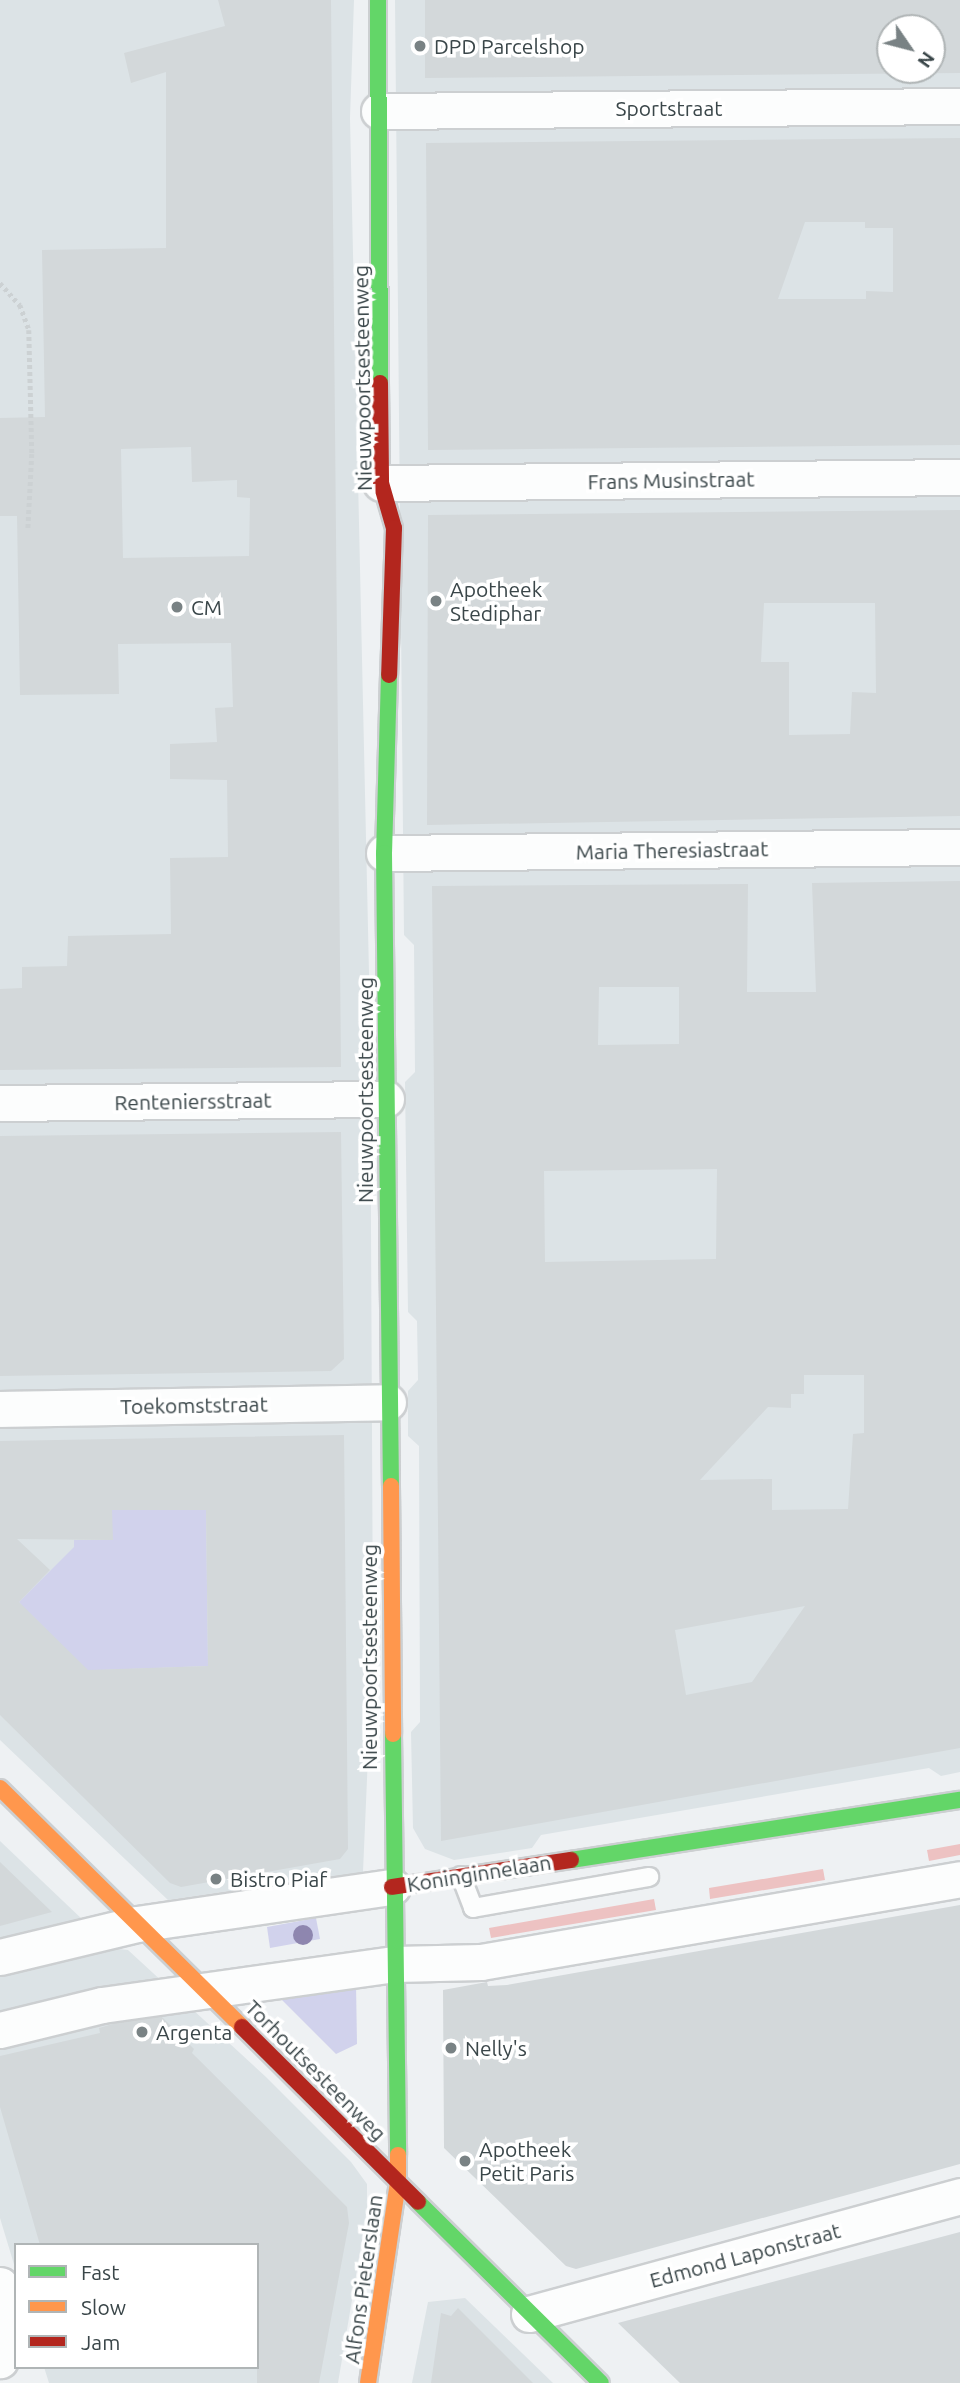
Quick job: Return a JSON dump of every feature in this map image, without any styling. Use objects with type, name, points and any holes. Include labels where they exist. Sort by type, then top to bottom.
[{"type":"street","name":"Nieuwpoortsesteenweg","points":[[378,0],[382,483],[394,528],[384,853],[392,1887],[398,2182]]},
{"type":"street","name":"Sportstraat","points":[[379,111],[960,106]]},
{"type":"street","name":"Frans Musinstraat","points":[[382,483],[960,477]]},
{"type":"street","name":"Maria Theresiastraat","points":[[384,853],[960,847]]},
{"type":"street","name":"Renteniersstraat","points":[[0,1103],[386,1099]]},
{"type":"street","name":"Toekomststraat","points":[[0,1409],[388,1402]]},
{"type":"street","name":"Torhoutsesteenweg","points":[[0,1788],[601,2383]]},
{"type":"street","name":"Koninginnelaan","points":[[0,1957],[137,1924],[960,1800]]},
{"type":"street","points":[[0,2030],[102,2005],[208,1993],[395,1964],[481,1962],[960,1879]]},
{"type":"street","name":"Alfons Pieterslaan","points":[[368,2383],[398,2182]]},
{"type":"street","name":"Edmond Laponstraat","points":[[529,2314],[960,2196]]},
{"type":"street","points":[[0,2285],[9,2318],[9,2339],[0,2360]]},
{"type":"lane","points":[[461,1876],[473,1908],[649,1877]]},
{"type":"path","points":[[0,283],[20,305],[29,330],[32,454],[28,530]]},
{"type":"shaded area","points":[[0,0],[354,0],[350,118],[370,1018],[373,1640],[363,1872],[168,1900],[0,1740]]},
{"type":"shaded area","points":[[395,0],[960,0],[960,1772],[941,1776],[929,1768],[541,1835],[532,1848],[454,1860],[425,1849],[413,1828],[411,1732],[420,1722],[419,1446],[408,1436],[408,1391],[418,1380],[417,1321],[408,1312],[405,1082],[415,1072],[414,945],[404,935]]},
{"type":"shaded area","points":[[112,1510],[206,1510],[208,1666],[75,1671],[19,1602],[74,1547],[74,1540],[112,1540]]},
{"type":"shaded area","points":[[0,1841],[84,1921],[0,1940]]},
{"type":"shaded area","points":[[960,1844],[960,1855],[929,1861],[927,1850]]},
{"type":"shaded area","points":[[823,1869],[825,1880],[710,1899],[709,1888]]},
{"type":"shaded area","points":[[654,1899],[656,1910],[491,1938],[489,1928]]},
{"type":"shaded area","points":[[316,1918],[320,1939],[270,1948],[267,1927]]},
{"type":"shaded area","points":[[100,1947],[128,1950],[266,2077],[351,2162],[367,2184],[367,2211],[338,2383],[49,2383],[45,2369],[259,2369],[259,2243],[14,2243],[14,2264],[0,2218],[0,1974]]},
{"type":"shaded area","points":[[356,1984],[357,2044],[336,2054],[278,1996]]},
{"type":"shaded area","points":[[465,2298],[553,2383],[412,2383],[428,2302]]},
{"type":"building","points":[[218,0],[331,0],[341,1067],[0,1070],[0,989],[22,988],[22,967],[67,966],[68,936],[171,934],[170,858],[228,857],[227,780],[170,779],[170,744],[217,742],[215,708],[233,707],[231,643],[118,644],[119,694],[20,695],[17,516],[0,516],[0,418],[45,417],[42,250],[166,248],[166,72],[131,83],[124,53],[225,26]],"holes":[[[191,447],[192,482],[237,480],[237,497],[250,498],[249,556],[123,558],[121,449]]]},
{"type":"building","points":[[425,0],[960,0],[960,73],[946,73],[946,14],[876,14],[876,74],[425,78]]},
{"type":"building","points":[[960,138],[960,445],[428,450],[426,143]],"holes":[[[805,222],[865,222],[865,228],[893,228],[893,292],[866,291],[866,299],[778,299]]]},
{"type":"building","points":[[960,510],[960,816],[427,825],[428,515]],"holes":[[[764,603],[875,603],[876,693],[852,692],[850,734],[789,735],[789,662],[761,662]]]},
{"type":"building","points":[[960,881],[960,1748],[441,1841],[432,886],[748,884],[747,992],[816,992],[812,883]],"holes":[[[599,987],[679,987],[679,1044],[598,1045]],[[717,1169],[716,1259],[545,1262],[544,1171]],[[804,1375],[864,1375],[864,1433],[853,1434],[848,1509],[772,1510],[772,1479],[700,1480],[768,1407],[791,1408],[791,1394],[804,1394]],[[805,1606],[752,1682],[686,1695],[675,1630]]]},
{"type":"building","points":[[341,1132],[344,1359],[331,1371],[0,1376],[0,1136]]},
{"type":"building","points":[[344,1435],[348,1849],[340,1859],[181,1887],[170,1883],[0,1715],[0,1441]],"holes":[[[112,1510],[206,1510],[208,1666],[88,1670],[19,1602],[50,1570],[17,1539],[113,1540]]]},
{"type":"building","points":[[0,1862],[52,1912],[0,1926]]},
{"type":"building","points":[[960,1905],[960,2164],[576,2269],[566,2266],[444,2148],[443,1990],[487,1982],[488,1986],[507,1985]]},
{"type":"building","points":[[162,2017],[194,2049],[192,2053],[347,2207],[349,2223],[319,2383],[257,2383],[259,2243],[39,2243],[0,2107],[0,2056],[100,2033],[99,2028]]},
{"type":"building","points":[[960,2232],[960,2383],[680,2383],[618,2323]]},
{"type":"building","points":[[458,2308],[533,2383],[431,2383],[441,2313],[451,2316]]},
{"type":"traffic: fast","points":[[378,0],[380,383]]},
{"type":"traffic: fast","points":[[389,675],[384,853],[391,1486]]},
{"type":"traffic: fast","points":[[393,1734],[398,2155]]},
{"type":"traffic: fast","points":[[571,1860],[960,1800]]},
{"type":"traffic: fast","points":[[418,2202],[601,2383]]},
{"type":"traffic: slow","points":[[391,1486],[393,1734]]},
{"type":"traffic: slow","points":[[0,1788],[242,2027]]},
{"type":"traffic: slow","points":[[368,2383],[398,2182],[398,2155]]},
{"type":"traffic: jam","points":[[380,383],[381,483],[394,528],[389,675]]},
{"type":"traffic: jam","points":[[392,1887],[571,1860]]},
{"type":"traffic: jam","points":[[242,2027],[418,2202]]},
{"type":"place","name":"DPD Parcelshop","points":[[420,46]]},
{"type":"place","name":"Apotheek Stediphar","points":[[436,601]]},
{"type":"place","name":"CM","points":[[177,607]]},
{"type":"place","name":"Bistro Piaf","points":[[216,1879]]},
{"type":"place","name":"Argenta","points":[[142,2032]]},
{"type":"place","name":"Nelly's","points":[[451,2048]]},
{"type":"place","name":"Apotheek Petit Paris","points":[[465,2161]]}]
